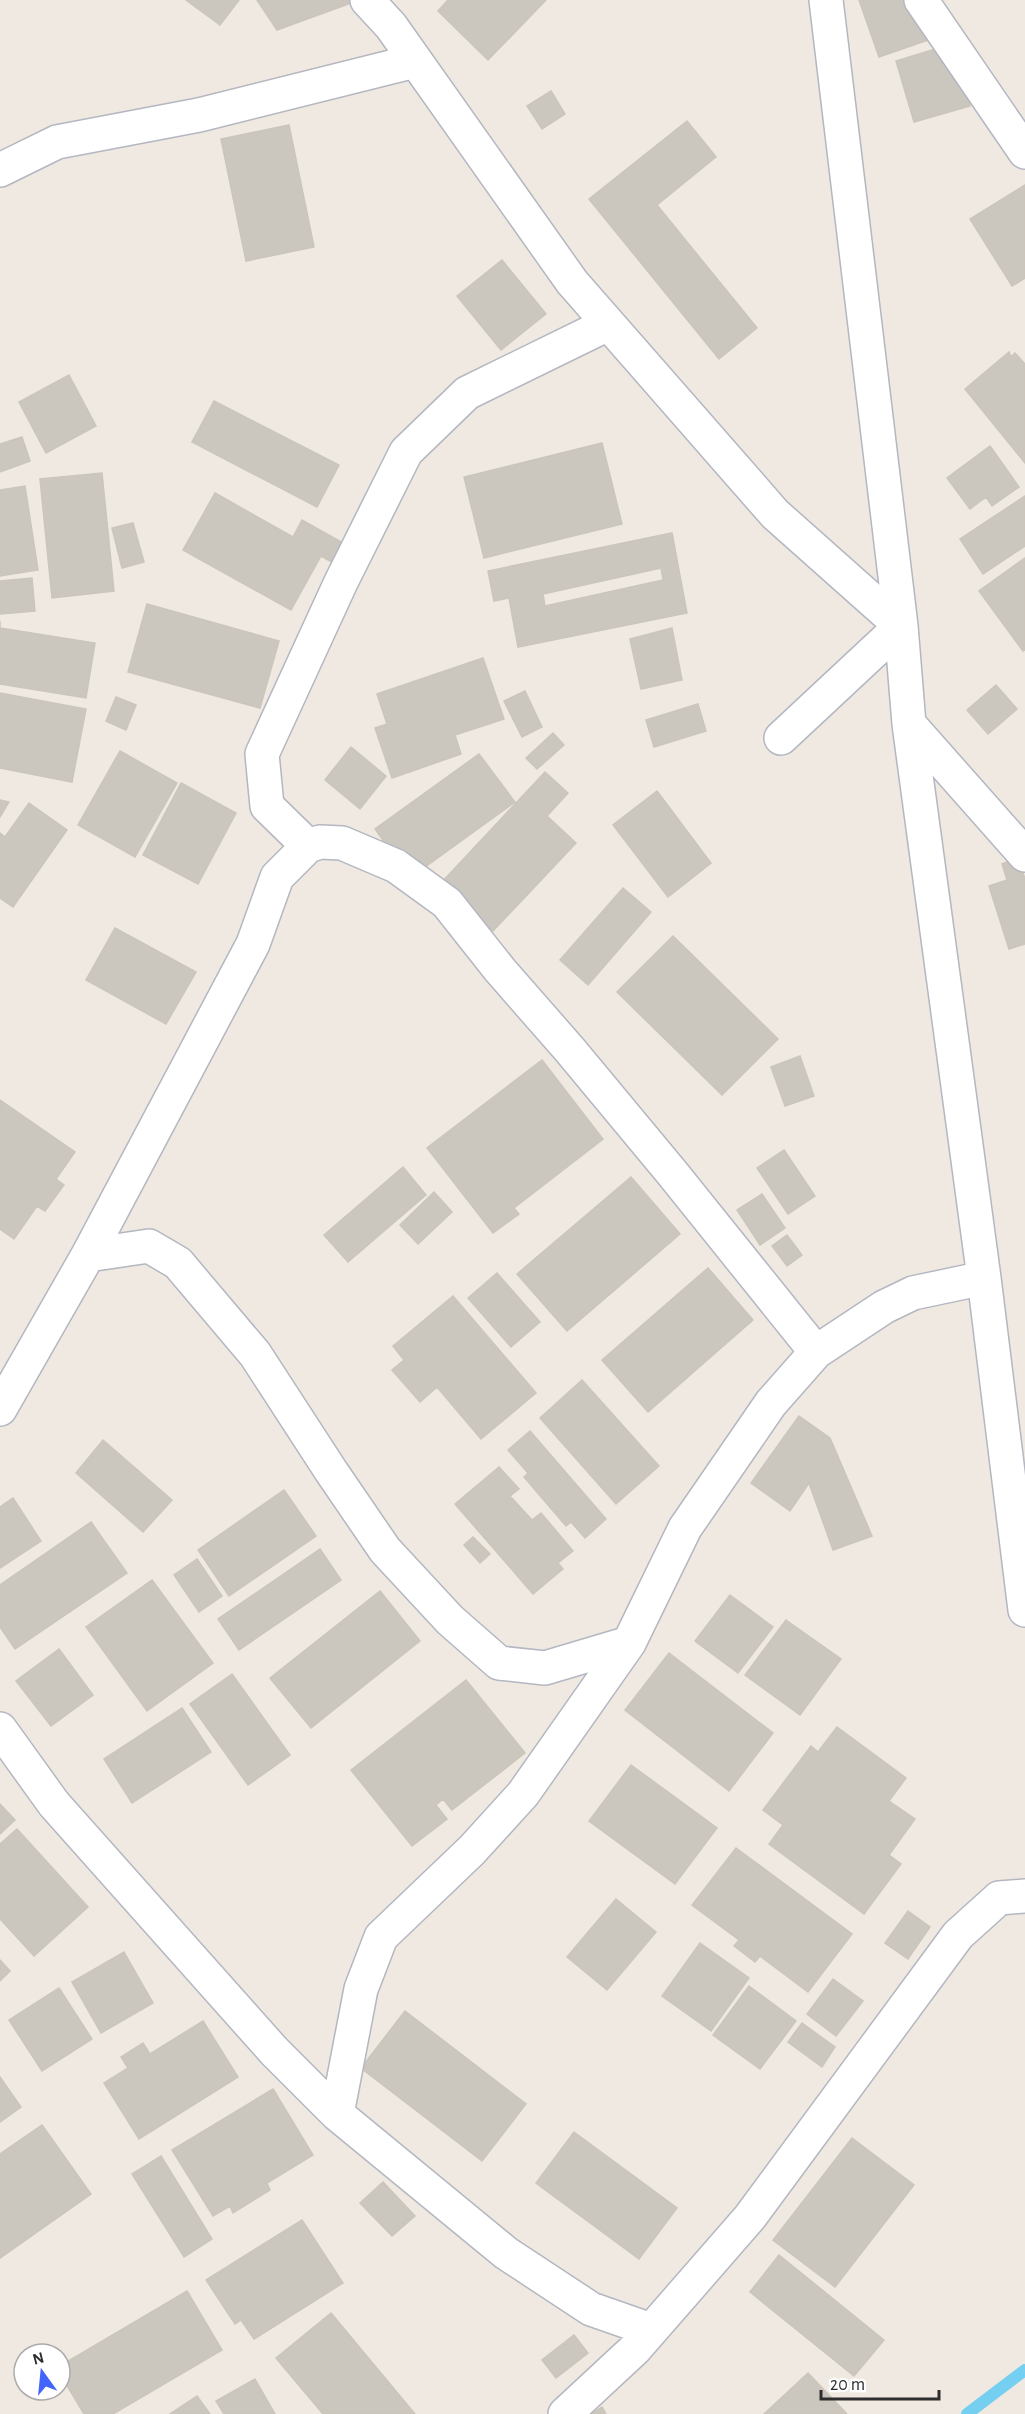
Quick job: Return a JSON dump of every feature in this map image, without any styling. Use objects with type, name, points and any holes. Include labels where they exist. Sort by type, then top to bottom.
[{"type":"street","points":[[367,0],[391,26],[572,282],[775,514],[901,627]]},
{"type":"street","points":[[826,0],[901,627],[909,724],[984,1278],[1025,1610]]},
{"type":"street","points":[[921,0],[1025,152]]},
{"type":"street","points":[[0,170],[57,142],[199,115],[414,61]]},
{"type":"street","points":[[308,846],[267,806],[262,754],[341,582],[406,452],[467,393],[608,324]]},
{"type":"street","points":[[781,738],[901,627]]},
{"type":"street","points":[[909,724],[1025,855]]},
{"type":"street","points":[[0,1409],[88,1255],[253,944],[277,877],[308,846],[320,842],[342,843],[396,866],[447,903],[500,970],[666,1166],[816,1352]]},
{"type":"street","points":[[88,1255],[149,1246],[178,1263],[255,1354],[385,1550],[450,1620],[499,1663],[545,1668],[629,1643]]},
{"type":"street","points":[[337,2114],[361,1989],[381,1937],[457,1865],[523,1794],[629,1643],[685,1528],[771,1403],[816,1352],[884,1307],[913,1293],[984,1278]]},
{"type":"street","points":[[0,1730],[54,1804],[274,2051],[337,2114],[506,2253],[591,2309],[651,2330]]},
{"type":"street","points":[[566,2414],[635,2349],[750,2217],[958,1935],[999,1898],[1025,1896]]},
{"type":"building","points":[[186,0],[239,0],[220,25]]},
{"type":"building","points":[[257,0],[352,0],[354,2],[277,30]]},
{"type":"building","points":[[448,0],[546,0],[488,60],[438,11]]},
{"type":"building","points":[[859,0],[914,0],[928,40],[879,57]]},
{"type":"building","points":[[952,44],[970,106],[914,122],[896,61]]},
{"type":"building","points":[[551,91],[565,114],[542,129],[527,106]]},
{"type":"building","points":[[687,121],[716,157],[657,205],[757,328],[719,359],[589,199]]},
{"type":"building","points":[[289,125],[314,247],[246,261],[221,139]]},
{"type":"building","points":[[1025,185],[1025,278],[1012,286],[970,219]]},
{"type":"building","points":[[502,260],[546,314],[501,350],[457,296]]},
{"type":"building","points":[[1009,352],[1011,357],[1015,353],[1025,364],[1025,463],[965,389]]},
{"type":"building","points":[[69,375],[96,426],[46,453],[19,402]]},
{"type":"building","points":[[214,401],[339,465],[317,507],[192,442]]},
{"type":"building","points":[[22,437],[30,461],[0,472],[0,444]]},
{"type":"building","points":[[602,443],[622,524],[484,558],[464,477]]},
{"type":"building","points":[[990,446],[1019,487],[992,506],[986,497],[970,509],[947,478]]},
{"type":"building","points":[[102,473],[114,591],[52,598],[40,479]]},
{"type":"building","points":[[25,486],[38,570],[0,576],[0,490]]},
{"type":"building","points":[[215,493],[293,537],[302,520],[352,548],[341,567],[321,556],[291,610],[183,550]]},
{"type":"building","points":[[1025,496],[1025,546],[983,574],[960,539]]},
{"type":"building","points":[[133,523],[144,562],[122,568],[112,528]]},
{"type":"building","points":[[672,533],[687,613],[518,647],[509,598],[494,601],[488,571]],"holes":[[[661,568],[663,580],[545,606],[543,594]]]},
{"type":"building","points":[[1025,558],[1025,650],[1023,651],[979,591]]},
{"type":"building","points":[[32,578],[35,611],[0,614],[0,581]]},
{"type":"building","points":[[147,604],[279,641],[260,708],[128,672]]},
{"type":"building","points":[[0,628],[95,643],[86,698],[0,684]]},
{"type":"building","points":[[672,628],[682,680],[641,689],[630,639]]},
{"type":"building","points":[[483,658],[504,719],[455,735],[461,754],[392,778],[375,728],[387,724],[377,694]]},
{"type":"building","points":[[996,685],[1017,709],[988,734],[967,710]]},
{"type":"building","points":[[525,691],[542,727],[522,737],[504,701]]},
{"type":"building","points":[[0,693],[86,709],[72,782],[0,768]]},
{"type":"building","points":[[116,697],[136,705],[126,730],[106,721]]},
{"type":"building","points":[[698,704],[706,731],[654,747],[646,720]]},
{"type":"building","points":[[553,733],[564,745],[537,769],[526,758]]},
{"type":"building","points":[[351,747],[386,776],[360,809],[325,780]]},
{"type":"building","points":[[120,751],[177,783],[135,857],[78,825]]},
{"type":"building","points":[[479,754],[515,802],[410,878],[375,829]]},
{"type":"building","points":[[545,772],[568,793],[547,816],[576,843],[493,931],[441,883]]},
{"type":"building","points":[[181,783],[236,813],[198,884],[143,855]]},
{"type":"building","points":[[657,791],[711,863],[668,897],[613,825]]},
{"type":"building","points":[[0,800],[9,802],[0,817]]},
{"type":"building","points":[[29,803],[67,830],[13,907],[0,898],[0,833],[5,837]]},
{"type":"building","points":[[1018,858],[1025,879],[1025,944],[1009,949],[989,886],[1007,880],[1002,864]]},
{"type":"building","points":[[623,888],[651,912],[588,985],[560,960]]},
{"type":"building","points":[[115,928],[196,972],[166,1024],[86,980]]},
{"type":"building","points":[[673,936],[778,1039],[722,1095],[617,992]]},
{"type":"building","points":[[800,1056],[814,1096],[785,1106],[771,1067]]},
{"type":"building","points":[[542,1060],[603,1139],[514,1208],[519,1214],[493,1233],[427,1148]]},
{"type":"building","points":[[0,1100],[75,1152],[56,1179],[64,1185],[45,1211],[37,1206],[14,1239],[0,1229]]},
{"type":"building","points":[[784,1150],[815,1196],[788,1214],[757,1168]]},
{"type":"building","points":[[403,1167],[426,1195],[348,1262],[324,1235]]},
{"type":"building","points":[[631,1177],[680,1234],[567,1331],[517,1274]]},
{"type":"building","points":[[434,1192],[452,1212],[418,1244],[400,1225]]},
{"type":"building","points":[[762,1194],[785,1228],[760,1245],[737,1210]]},
{"type":"building","points":[[787,1235],[802,1255],[787,1266],[772,1246]]},
{"type":"building","points":[[708,1268],[753,1320],[648,1412],[602,1360]]},
{"type":"building","points":[[497,1273],[540,1322],[511,1347],[468,1298]]},
{"type":"building","points":[[453,1296],[536,1393],[481,1439],[437,1387],[420,1402],[392,1370],[404,1360],[393,1346]]},
{"type":"building","points":[[582,1380],[659,1466],[616,1504],[540,1418]]},
{"type":"building","points":[[799,1416],[830,1438],[872,1536],[833,1550],[809,1483],[790,1511],[751,1483]]},
{"type":"building","points":[[530,1431],[606,1519],[585,1538],[571,1522],[566,1526],[524,1477],[528,1473],[508,1450]]},
{"type":"building","points":[[103,1440],[172,1500],[143,1532],[76,1473]]},
{"type":"building","points":[[499,1467],[519,1489],[510,1496],[532,1520],[541,1513],[573,1551],[558,1563],[563,1569],[533,1594],[455,1504]]},
{"type":"building","points":[[284,1490],[316,1536],[229,1596],[198,1550]]},
{"type":"building","points":[[13,1498],[41,1541],[0,1568],[0,1507]]},
{"type":"building","points":[[91,1522],[127,1573],[15,1649],[0,1627],[0,1585]]},
{"type":"building","points":[[473,1537],[490,1554],[480,1563],[464,1545]]},
{"type":"building","points":[[320,1549],[341,1580],[239,1650],[218,1619]]},
{"type":"building","points":[[197,1559],[222,1596],[199,1612],[174,1575]]},
{"type":"building","points":[[152,1580],[213,1663],[147,1711],[86,1627]]},
{"type":"building","points":[[380,1591],[420,1641],[311,1728],[270,1678]]},
{"type":"building","points":[[730,1595],[773,1627],[738,1673],[695,1641]]},
{"type":"building","points":[[786,1620],[841,1659],[800,1715],[745,1675]]},
{"type":"building","points":[[59,1649],[93,1695],[51,1726],[16,1681]]},
{"type":"building","points":[[669,1653],[773,1733],[729,1791],[625,1710]]},
{"type":"building","points":[[232,1674],[290,1755],[248,1785],[190,1704]]},
{"type":"building","points":[[466,1680],[525,1753],[452,1810],[443,1799],[436,1805],[447,1819],[412,1846],[351,1770]]},
{"type":"building","points":[[182,1708],[211,1752],[132,1803],[104,1759]]},
{"type":"building","points":[[837,1727],[906,1778],[889,1801],[915,1819],[889,1855],[901,1864],[864,1914],[769,1844],[783,1825],[763,1810],[811,1746],[818,1752]]},
{"type":"building","points":[[631,1765],[717,1828],[675,1884],[589,1821]]},
{"type":"building","points":[[0,1804],[15,1820],[0,1834]]},
{"type":"building","points":[[17,1829],[88,1907],[34,1956],[0,1919],[0,1844]]},
{"type":"building","points":[[736,1848],[852,1934],[808,1992],[760,1956],[755,1962],[734,1946],[739,1940],[692,1905]]},
{"type":"building","points":[[616,1899],[656,1932],[607,1990],[567,1957]]},
{"type":"building","points":[[908,1911],[930,1927],[908,1959],[885,1943]]},
{"type":"building","points":[[700,1943],[749,1978],[711,2031],[662,1996]]},
{"type":"building","points":[[124,1952],[153,2003],[101,2033],[72,1982]]},
{"type":"building","points":[[0,1960],[10,1971],[0,1981]]},
{"type":"building","points":[[833,1979],[863,2001],[836,2036],[807,2014]]},
{"type":"building","points":[[749,1986],[796,2021],[760,2069],[713,2035]]},
{"type":"building","points":[[59,1988],[92,2039],[42,2071],[9,2020]]},
{"type":"building","points":[[405,2011],[526,2104],[482,2161],[361,2068]]},
{"type":"building","points":[[203,2021],[238,2077],[139,2139],[104,2083],[128,2068],[121,2057],[143,2043],[150,2054]]},
{"type":"building","points":[[802,2023],[835,2047],[822,2067],[788,2042]]},
{"type":"building","points":[[0,2077],[21,2107],[0,2122]]},
{"type":"building","points":[[273,2089],[313,2155],[267,2183],[270,2190],[233,2213],[230,2206],[213,2216],[172,2150]]},
{"type":"building","points":[[42,2125],[91,2194],[0,2258],[0,2154]]},
{"type":"building","points":[[574,2132],[677,2208],[639,2259],[536,2183]]},
{"type":"building","points":[[852,2138],[914,2185],[835,2287],[773,2240]]},
{"type":"building","points":[[161,2156],[212,2239],[184,2257],[132,2174]]},
{"type":"building","points":[[383,2182],[415,2216],[392,2236],[360,2203]]},
{"type":"building","points":[[302,2220],[343,2283],[254,2339],[241,2320],[235,2324],[206,2280]]},
{"type":"building","points":[[779,2255],[884,2340],[854,2376],[750,2292]]},
{"type":"building","points":[[187,2291],[222,2350],[113,2414],[84,2414],[72,2394],[72,2359]]},
{"type":"building","points":[[331,2313],[415,2414],[323,2414],[276,2358]]},
{"type":"building","points":[[574,2335],[588,2353],[556,2378],[542,2360]]},
{"type":"building","points":[[808,2373],[847,2414],[764,2414]]},
{"type":"building","points":[[255,2379],[275,2414],[224,2414],[216,2401]]},
{"type":"building","points":[[197,2396],[210,2414],[170,2414]]},
{"type":"building","points":[[602,2407],[606,2414],[591,2414]]},
{"type":"waterway","points":[[967,2414],[1025,2370]]}]
